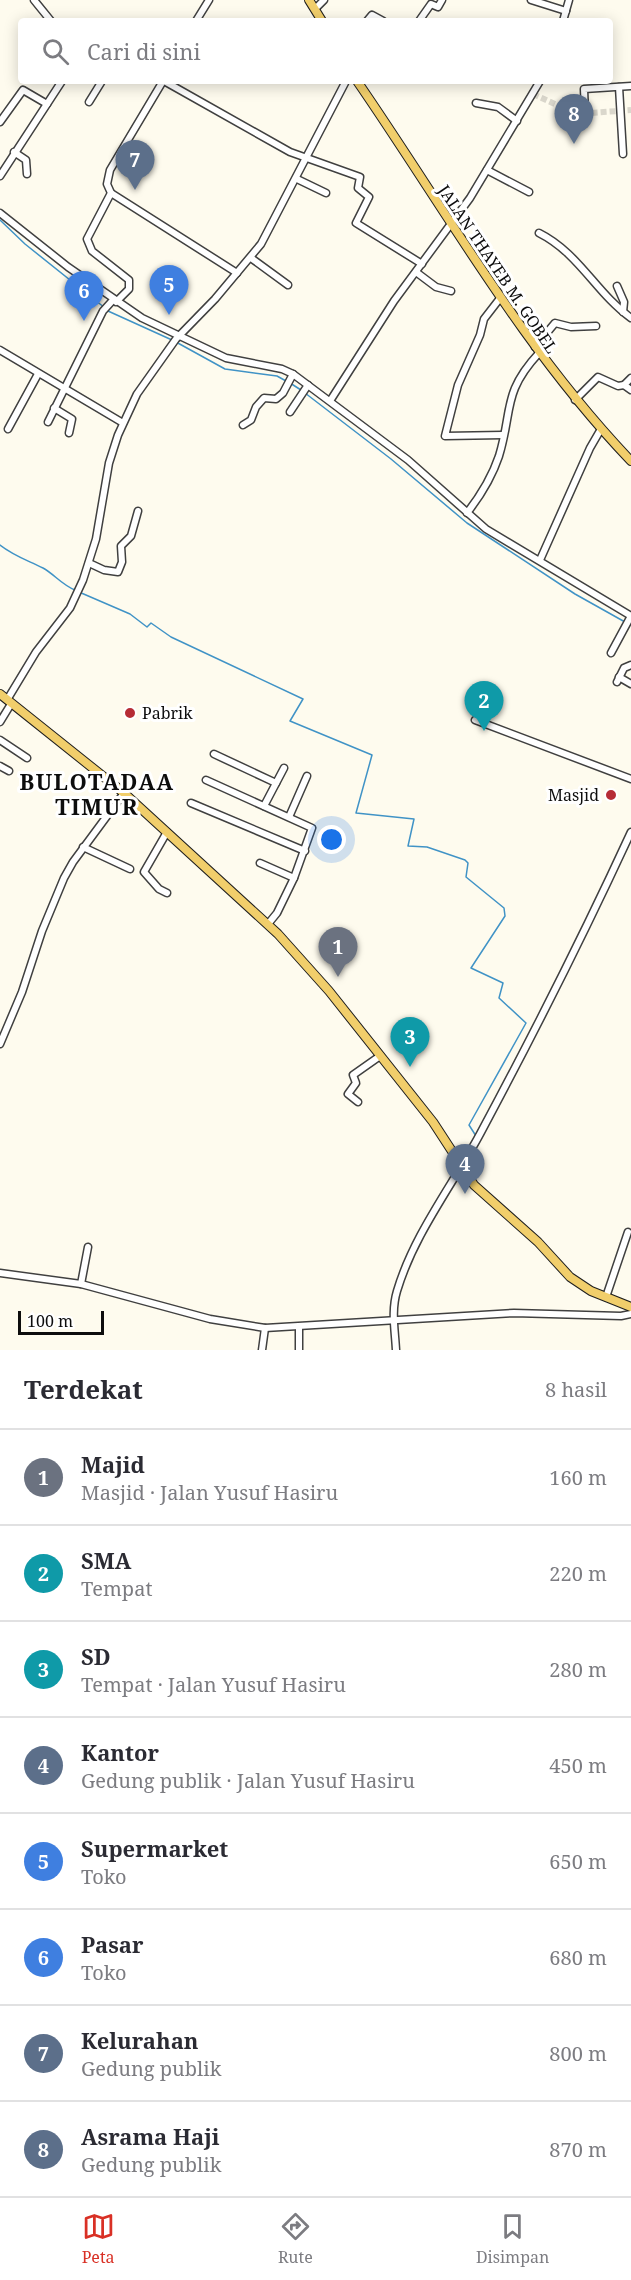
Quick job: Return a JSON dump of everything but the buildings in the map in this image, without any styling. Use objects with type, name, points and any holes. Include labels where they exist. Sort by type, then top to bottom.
[{"type":"main road","points":[[309,0],[320,18]]},
{"type":"main road","name":"JALAN THAYEB M. GOBEL","points":[[359,84],[537,350],[575,400],[631,461]]},
{"type":"main road","points":[[6,700],[124,793],[208,873],[268,924],[329,991],[440,1132],[460,1167],[474,1185],[538,1242],[570,1277],[606,1297],[631,1307]]},
{"type":"street","points":[[34,0],[49,18]]},
{"type":"street","points":[[198,18],[207,3],[199,0]]},
{"type":"street","points":[[315,9],[324,0]]},
{"type":"street","points":[[420,18],[428,2],[438,7],[442,0]]},
{"type":"street","points":[[531,0],[566,11]]},
{"type":"street","points":[[564,18],[569,0]]},
{"type":"street","points":[[0,176],[60,84]]},
{"type":"street","points":[[90,102],[100,84]]},
{"type":"street","points":[[162,84],[110,170],[107,184],[111,193],[237,273]]},
{"type":"street","points":[[169,84],[306,159],[360,177],[358,188],[369,197],[356,223],[422,264]]},
{"type":"street","points":[[0,722],[6,700],[36,652],[70,608],[89,563],[109,463],[123,423],[148,376],[176,340],[251,258],[267,234],[344,84]]},
{"type":"street","points":[[330,401],[344,383],[390,307],[452,224],[538,84]]},
{"type":"street","points":[[585,114],[585,90],[631,86]]},
{"type":"street","points":[[619,87],[623,154]]},
{"type":"street","points":[[0,122],[23,90],[47,104]]},
{"type":"street","points":[[476,104],[498,106],[517,121]]},
{"type":"street","points":[[14,152],[26,160],[27,174]]},
{"type":"street","points":[[487,170],[529,192]]},
{"type":"street","points":[[297,178],[326,193]]},
{"type":"street","points":[[48,422],[105,309],[129,289],[129,280],[92,251],[87,241],[111,193]]},
{"type":"street","points":[[0,213],[115,301],[176,340],[226,358],[282,369],[293,374],[305,389],[330,401],[408,460],[467,513],[506,543],[540,560],[628,621],[611,653]]},
{"type":"street","points":[[539,233],[582,264],[595,284],[631,318]]},
{"type":"street","points":[[251,258],[288,285]]},
{"type":"street","points":[[416,272],[436,287],[451,291]]},
{"type":"street","points":[[616,286],[625,305],[623,312]]},
{"type":"street","points":[[501,297],[484,319],[480,335],[458,386],[445,436],[503,435]]},
{"type":"street","points":[[467,513],[489,480],[503,435],[512,390],[555,323],[571,327],[596,326]]},
{"type":"street","points":[[0,350],[123,423]]},
{"type":"street","points":[[9,429],[38,374]]},
{"type":"street","points":[[243,425],[252,420],[256,407],[264,398],[278,398],[293,374]]},
{"type":"street","points":[[575,400],[598,377],[618,386],[624,385],[631,378]]},
{"type":"street","points":[[624,385],[631,390]]},
{"type":"street","points":[[290,412],[305,389]]},
{"type":"street","points":[[54,408],[72,419],[69,433]]},
{"type":"street","points":[[540,560],[601,429]]},
{"type":"street","points":[[89,563],[104,570],[118,572],[122,562],[121,546],[131,536],[138,511]]},
{"type":"street","points":[[631,665],[625,667],[618,680],[631,684]]},
{"type":"street","points":[[475,720],[631,779]]},
{"type":"street","points":[[0,740],[27,758]]},
{"type":"street","points":[[214,754],[276,783]]},
{"type":"street","points":[[0,766],[9,771]]},
{"type":"street","points":[[264,806],[284,768]]},
{"type":"street","points":[[289,817],[307,777]]},
{"type":"street","points":[[206,780],[312,828],[294,878],[277,913],[268,924]]},
{"type":"street","points":[[0,1044],[22,992],[52,906],[73,862],[124,793]]},
{"type":"street","points":[[191,803],[305,851]]},
{"type":"street","points":[[167,832],[144,872],[154,880],[159,889],[167,893]]},
{"type":"street","points":[[396,1350],[393,1320],[397,1290],[409,1261],[526,1047],[631,832]]},
{"type":"street","points":[[83,847],[130,870]]},
{"type":"street","points":[[260,863],[294,878]]},
{"type":"street","points":[[357,1102],[348,1094],[356,1083],[353,1075],[380,1056]]},
{"type":"street","points":[[606,1297],[628,1244],[628,1232]]},
{"type":"street","points":[[81,1284],[88,1247]]},
{"type":"street","points":[[0,1273],[81,1284],[210,1319],[265,1328],[299,1328],[514,1313],[621,1316],[631,1314]]},
{"type":"street","points":[[262,1350],[265,1328]]},
{"type":"street","points":[[299,1328],[299,1350]]},
{"type":"waterway","points":[[0,220],[25,244],[105,308]]},
{"type":"waterway","points":[[108,311],[172,340]]},
{"type":"waterway","points":[[176,342],[225,369],[277,376],[286,381]]},
{"type":"waterway","points":[[290,383],[301,390]]},
{"type":"waterway","points":[[305,393],[391,459],[467,523],[575,594],[625,622]]},
{"type":"waterway","points":[[0,545],[43,568],[75,590]]},
{"type":"waterway","points":[[79,592],[130,614],[147,627],[151,623],[171,637],[303,699],[290,721],[372,755],[356,813],[414,819],[408,846],[427,847],[465,860],[468,863],[466,877],[504,908],[505,916],[471,968],[503,983],[499,998],[526,1023],[469,1125],[476,1136]]},
{"type":"tunnel","points":[[533,94],[577,114],[631,110]]},
{"type":"place","name":"Asrama Haji","points":[[574,144]]},
{"type":"place","name":"Kelurahan","points":[[135,190]]},
{"type":"place","name":"Supermarket","points":[[169,315]]},
{"type":"place","name":"Pasar","points":[[84,321]]},
{"type":"place","name":"Pabrik","points":[[130,713]]},
{"type":"place","name":"SMA","points":[[484,731]]},
{"type":"place","name":"Masjid","points":[[611,795]]},
{"type":"place","name":"Majid","points":[[338,977]]},
{"type":"place","name":"SD","points":[[410,1067]]},
{"type":"place","name":"Kantor","points":[[465,1194]]},
{"type":"district","name":"BULOTADAA TIMUR","points":[[97,794]]}]
